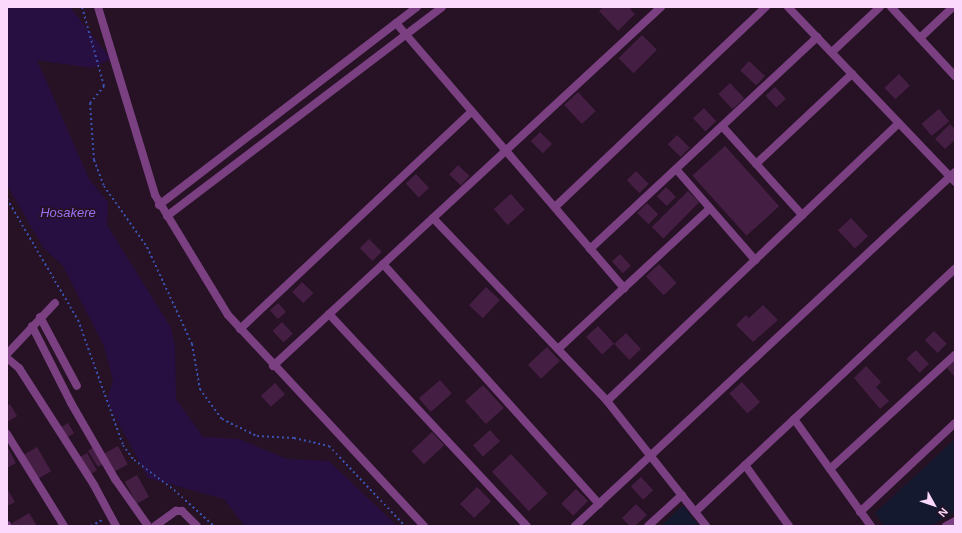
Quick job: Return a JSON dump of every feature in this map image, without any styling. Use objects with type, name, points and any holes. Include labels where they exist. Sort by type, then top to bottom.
[{"type":"street","points":[[98,7],[159,205],[228,315],[273,366],[424,526]]},
{"type":"street","points":[[159,205],[418,7]]},
{"type":"street","points":[[167,216],[442,7]]},
{"type":"street","points":[[273,366],[661,7]]},
{"type":"street","points":[[555,207],[766,7]]},
{"type":"street","points":[[575,526],[953,177],[788,7]]},
{"type":"street","points":[[832,52],[880,7]]},
{"type":"street","points":[[891,7],[955,76]]},
{"type":"street","points":[[920,38],[953,7]]},
{"type":"street","points":[[396,23],[624,288]]},
{"type":"street","points":[[590,249],[817,37]]},
{"type":"street","points":[[756,164],[852,74]]},
{"type":"street","points":[[240,329],[472,111]]},
{"type":"street","points":[[607,401],[899,123]]},
{"type":"street","points":[[722,126],[802,215]]},
{"type":"street","points":[[676,169],[755,260]]},
{"type":"street","points":[[558,349],[710,208]]},
{"type":"street","points":[[433,218],[607,401],[706,526]]},
{"type":"street","points":[[383,264],[598,504]]},
{"type":"street","points":[[695,512],[955,269]]},
{"type":"street","points":[[7,354],[40,317],[55,303]]},
{"type":"street","points":[[329,314],[527,526]]},
{"type":"street","points":[[40,317],[77,386]]},
{"type":"street","points":[[32,326],[71,402],[116,479],[148,526]]},
{"type":"street","points":[[830,469],[955,355]]},
{"type":"street","points":[[7,358],[19,368],[94,485],[116,526]]},
{"type":"street","points":[[794,419],[871,526]]},
{"type":"street","points":[[860,512],[955,423]]},
{"type":"street","points":[[7,434],[64,526]]},
{"type":"street","points":[[745,465],[789,526]]},
{"type":"street","points":[[648,526],[682,495]]},
{"type":"street","points":[[154,526],[176,511],[182,511],[197,526]]},
{"type":"street","points":[[946,526],[955,521]]},
{"type":"path","points":[[82,7],[104,86],[90,103],[94,160],[104,186],[147,247],[192,344],[200,389],[222,419],[257,436],[294,438],[329,446],[404,526]]},
{"type":"path","points":[[7,199],[78,320],[123,444],[134,460],[174,490],[214,526]]},
{"type":"path","points":[[91,526],[111,517]]},
{"type":"shaded area","points":[[955,439],[955,513],[930,526],[884,526],[875,513]]},
{"type":"shaded area","points":[[683,505],[699,526],[661,526]]},
{"type":"water","name":"Hosakere","points":[[7,7],[70,7],[111,59],[92,68],[37,60],[89,179],[108,202],[107,225],[171,328],[175,347],[176,399],[203,437],[239,439],[287,459],[329,461],[397,526],[244,525],[224,499],[148,478],[107,401],[113,380],[104,346],[63,266],[43,247],[7,185]]},
{"type":"building","points":[[603,7],[633,7],[630,9],[635,14],[618,31],[599,11]]},
{"type":"building","points":[[642,35],[657,50],[634,73],[619,58]]},
{"type":"building","points":[[749,61],[765,76],[756,86],[740,71]]},
{"type":"building","points":[[899,74],[910,86],[895,99],[884,88]]},
{"type":"building","points":[[730,83],[744,98],[733,109],[718,94]]},
{"type":"building","points":[[775,87],[786,99],[776,108],[765,96]]},
{"type":"building","points":[[578,92],[596,111],[582,124],[564,105]]},
{"type":"building","points":[[704,108],[716,121],[705,131],[693,118]]},
{"type":"building","points":[[939,109],[949,121],[932,136],[921,124]]},
{"type":"building","points":[[950,124],[955,129],[955,140],[945,149],[935,139]]},
{"type":"building","points":[[540,132],[552,144],[543,153],[531,141]]},
{"type":"building","points":[[677,135],[690,148],[681,157],[668,144]]},
{"type":"building","points":[[725,146],[779,206],[747,236],[692,175]]},
{"type":"building","points":[[458,165],[470,176],[461,185],[449,175]]},
{"type":"building","points":[[636,171],[649,184],[640,193],[627,180]]},
{"type":"building","points":[[416,174],[429,188],[419,197],[406,184]]},
{"type":"building","points":[[666,187],[676,197],[667,206],[657,196]]},
{"type":"building","points":[[688,191],[699,202],[663,238],[652,227]]},
{"type":"building","points":[[511,194],[525,210],[507,225],[494,209]]},
{"type":"building","points":[[647,203],[658,214],[648,224],[637,213]]},
{"type":"building","points":[[851,218],[868,236],[855,249],[838,230]]},
{"type":"building","points":[[369,239],[382,252],[373,261],[360,248]]},
{"type":"building","points":[[620,254],[631,266],[623,273],[612,262]]},
{"type":"building","points":[[659,264],[677,283],[664,295],[646,276]]},
{"type":"building","points":[[302,282],[313,293],[303,303],[292,292]]},
{"type":"building","points":[[486,287],[500,300],[483,318],[469,305]]},
{"type":"building","points":[[278,303],[286,312],[278,319],[270,310]]},
{"type":"building","points":[[763,305],[778,320],[753,342],[736,325],[746,315],[749,318]]},
{"type":"building","points":[[282,322],[293,334],[283,343],[272,331]]},
{"type":"building","points":[[598,326],[614,344],[602,355],[586,337]]},
{"type":"building","points":[[934,331],[947,344],[938,353],[925,340]]},
{"type":"building","points":[[626,333],[641,349],[629,360],[614,344]]},
{"type":"building","points":[[547,347],[560,361],[541,379],[528,365]]},
{"type":"building","points":[[916,350],[929,364],[919,373],[906,359]]},
{"type":"building","points":[[955,360],[955,377],[947,368]]},
{"type":"building","points":[[866,366],[881,382],[876,387],[889,401],[880,409],[854,378]]},
{"type":"building","points":[[440,380],[452,394],[431,412],[419,398]]},
{"type":"building","points":[[742,382],[760,402],[747,413],[729,393]]},
{"type":"building","points":[[275,383],[285,394],[271,407],[261,396]]},
{"type":"building","points":[[483,385],[504,408],[486,424],[465,401]]},
{"type":"building","points":[[10,404],[17,416],[7,422],[7,406]]},
{"type":"building","points":[[68,423],[74,433],[66,438],[59,428]]},
{"type":"building","points":[[490,430],[500,441],[483,457],[473,445]]},
{"type":"building","points":[[432,432],[444,445],[424,464],[412,451]]},
{"type":"building","points":[[118,446],[128,465],[114,472],[104,454]]},
{"type":"building","points":[[37,447],[51,471],[36,480],[22,456]]},
{"type":"building","points":[[94,447],[103,464],[98,467],[88,451]]},
{"type":"building","points":[[8,448],[16,463],[7,468],[7,449]]},
{"type":"building","points":[[87,453],[97,470],[90,474],[80,457]]},
{"type":"building","points":[[511,454],[548,493],[529,511],[492,472]]},
{"type":"building","points":[[137,475],[149,497],[137,504],[125,482]]},
{"type":"building","points":[[641,477],[653,490],[643,500],[631,487]]},
{"type":"building","points":[[477,487],[491,501],[474,518],[460,504]]},
{"type":"building","points":[[7,488],[15,502],[7,506]]},
{"type":"building","points":[[576,489],[588,501],[573,516],[561,504]]},
{"type":"building","points":[[636,504],[647,515],[635,526],[630,526],[622,518]]},
{"type":"building","points":[[29,513],[37,526],[12,526],[11,524]]}]
